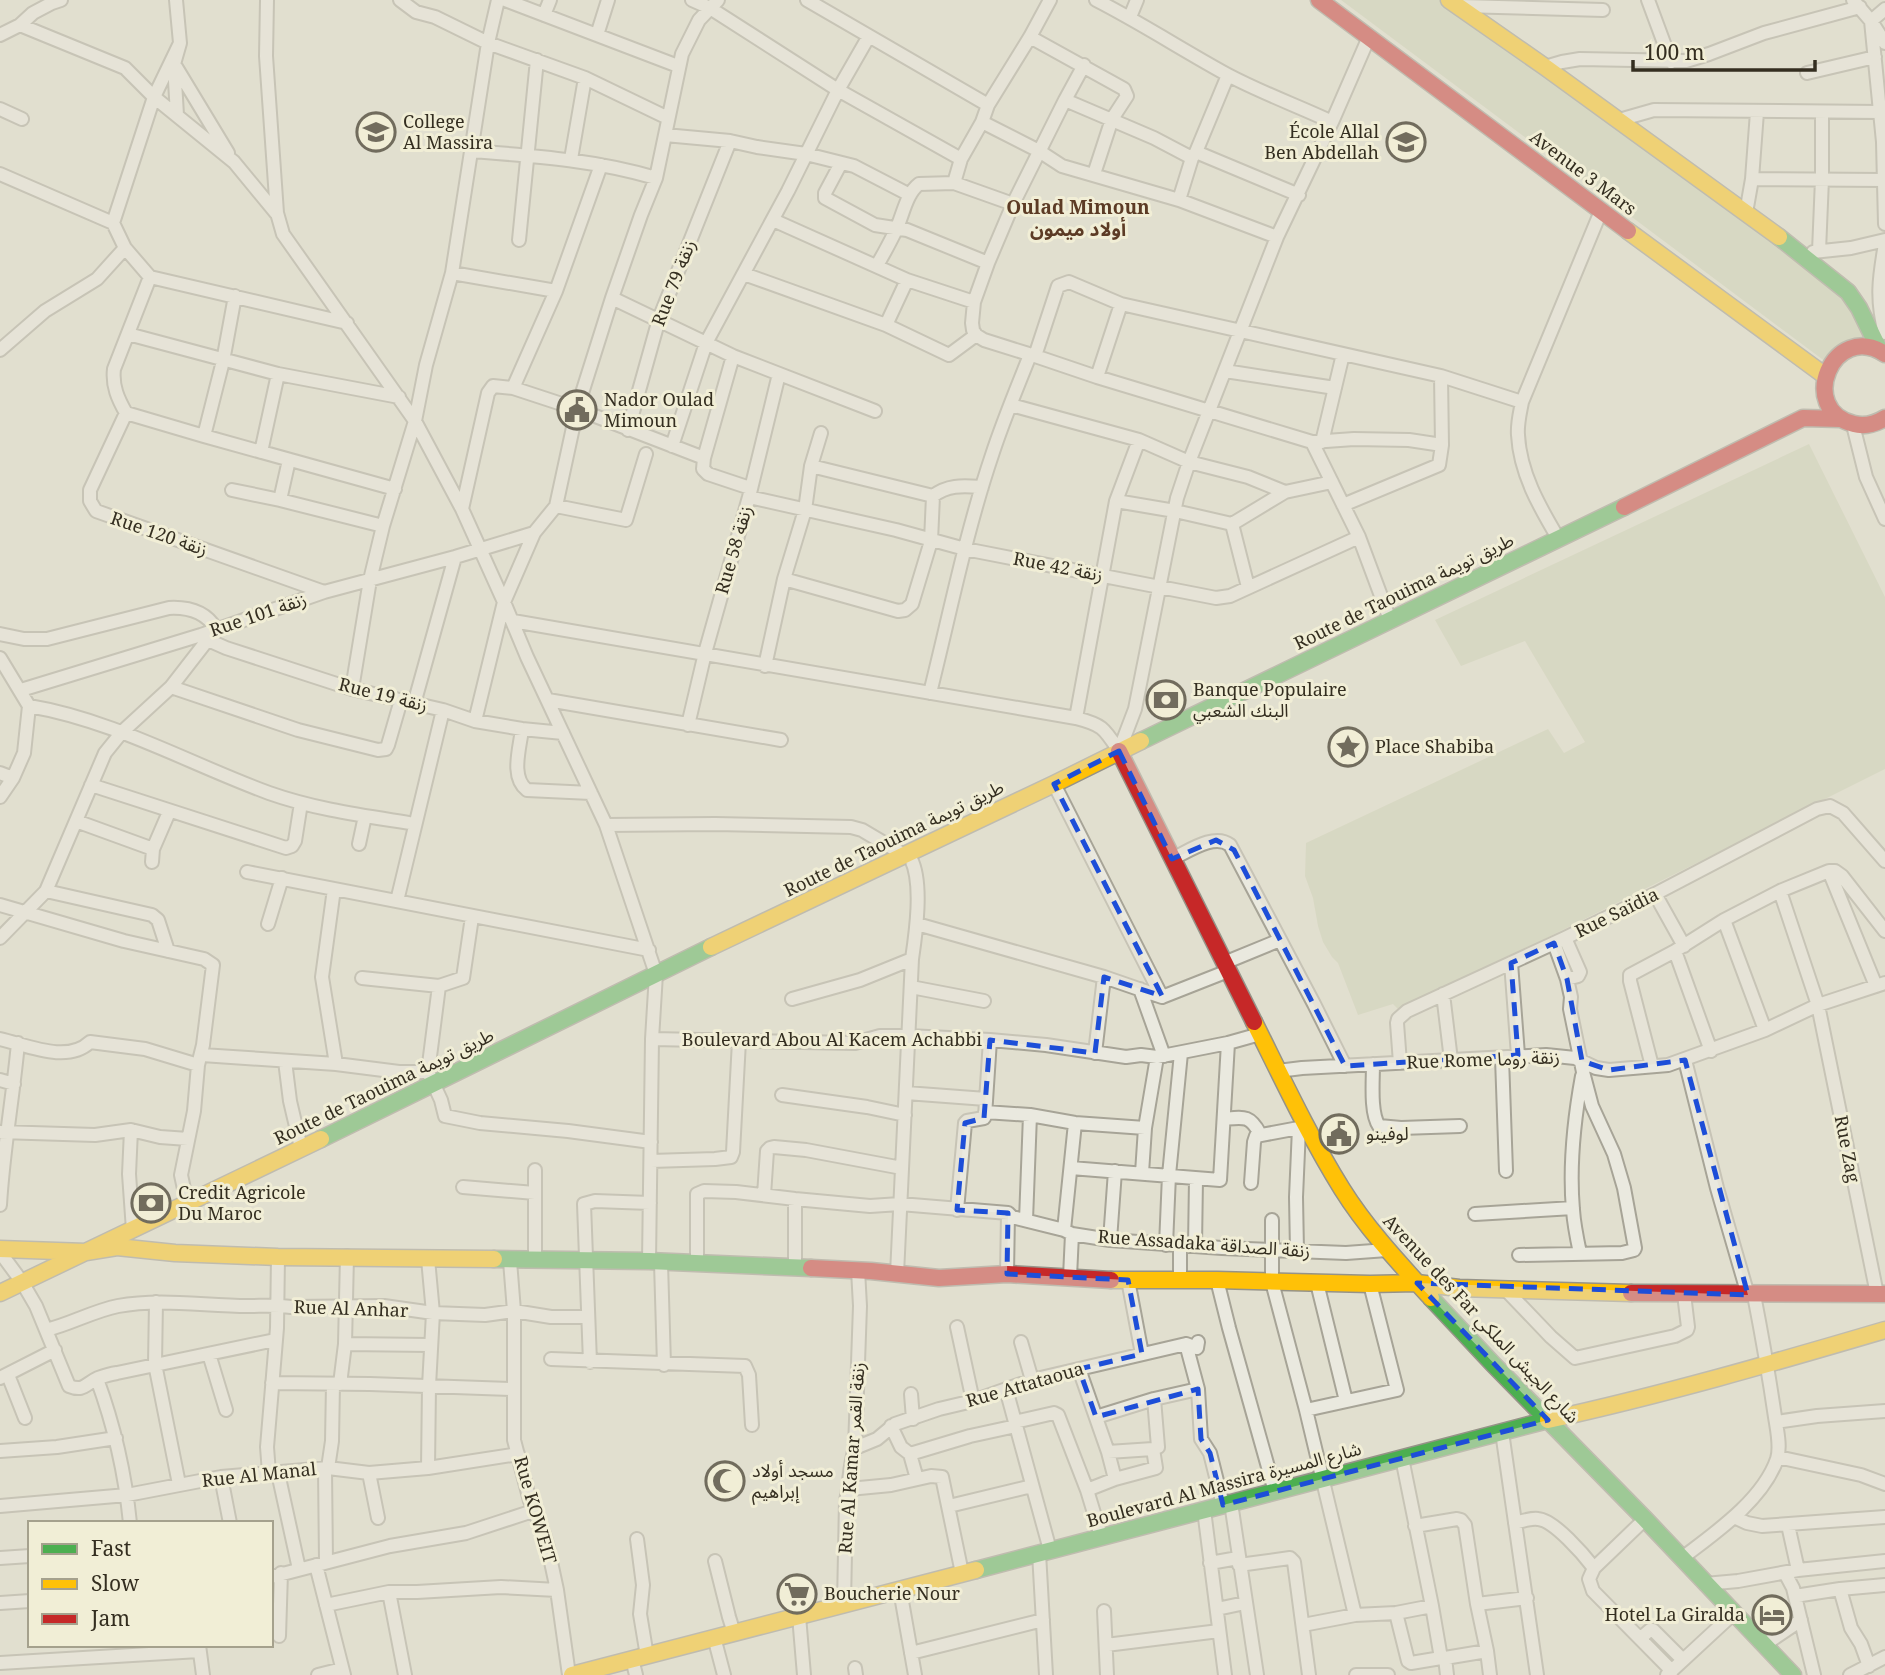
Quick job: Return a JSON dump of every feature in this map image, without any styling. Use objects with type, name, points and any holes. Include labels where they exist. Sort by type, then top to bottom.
[{"type":"main road","name":"Avenue 3 Mars","points":[[1319,0],[1824,380]]},
{"type":"main road","points":[[1453,3],[1799,252],[1848,292],[1882,352]]},
{"type":"main road","points":[[1803,418],[1824,380],[1829,364],[1837,356],[1858,347],[1869,347],[1882,352]]},
{"type":"main road","points":[[1824,380],[1825,399],[1831,410],[1854,423],[1885,431]]},
{"type":"main road","name":"Route de Taouima طريق تويمة","points":[[0,1293],[301,1148],[431,1079],[1054,784],[1803,418],[1854,423]]},
{"type":"main road","points":[[1854,423],[1881,422],[1885,418]]},
{"type":"main road","name":"Avenue des Far شارع الجيش الملكي","points":[[1119,751],[1260,1034],[1303,1127],[1343,1191],[1387,1250],[1417,1283],[1682,1558],[1787,1673]]},
{"type":"main road","points":[[0,1250],[86,1252],[117,1247],[176,1253],[278,1257],[655,1262],[858,1270],[956,1278],[1007,1274],[1128,1280],[1417,1283],[1586,1293],[1881,1294]]},
{"type":"main road","name":"Boulevard Al Massira شارع المسيرة","points":[[570,1675],[638,1663],[714,1637],[1548,1420],[1625,1403],[1885,1330]]},
{"type":"street","points":[[8,28],[61,0]]},
{"type":"street","points":[[176,0],[180,43],[174,64],[177,115]]},
{"type":"street","points":[[267,0],[266,56],[280,227],[415,421],[462,509],[606,825],[656,974],[652,1040],[650,1203],[664,1364]]},
{"type":"street","points":[[400,0],[418,6],[488,43],[585,78],[668,118]]},
{"type":"street","points":[[352,689],[370,580],[383,526],[415,421],[426,365],[452,273],[488,43],[498,0]]},
{"type":"street","points":[[505,0],[678,66]]},
{"type":"street","points":[[544,15],[550,0]]},
{"type":"street","points":[[597,35],[608,0]]},
{"type":"street","points":[[692,0],[714,4],[838,89],[961,159]]},
{"type":"street","points":[[807,0],[988,105]]},
{"type":"street","points":[[954,183],[961,159],[982,122],[988,105],[1050,0]]},
{"type":"street","points":[[1096,0],[1228,75],[1332,122]]},
{"type":"street","points":[[1130,17],[1138,0]]},
{"type":"street","points":[[1648,0],[1671,62]]},
{"type":"street","points":[[1453,3],[1602,10]]},
{"type":"street","points":[[475,720],[505,602],[534,533],[556,506],[577,409],[612,298],[656,178],[678,66],[692,30],[714,4]]},
{"type":"street","points":[[1545,67],[1580,60],[1671,62],[1697,58],[1764,33],[1856,4],[1884,41]]},
{"type":"street","points":[[1871,21],[1885,9]]},
{"type":"street","points":[[1871,21],[1880,112],[1885,224]]},
{"type":"street","points":[[8,28],[125,68],[154,97],[234,162]]},
{"type":"street","points":[[672,446],[706,342],[773,220],[838,89],[869,36]]},
{"type":"street","points":[[1030,37],[1084,65],[1127,92],[1112,119],[1094,174]]},
{"type":"street","points":[[1119,751],[1135,709],[1158,587],[1189,462],[1277,237],[1299,195],[1368,37]]},
{"type":"street","points":[[113,223],[154,97],[180,43]]},
{"type":"street","points":[[1807,73],[1875,57]]},
{"type":"street","points":[[519,240],[537,60]]},
{"type":"street","points":[[174,64],[234,162],[277,213]]},
{"type":"street","points":[[1084,65],[1013,204],[988,264],[974,302],[972,323],[976,335],[984,341],[1097,377],[1317,442],[1354,439],[1409,440],[1442,444]]},
{"type":"street","points":[[1178,200],[1228,75]]},
{"type":"street","points":[[571,159],[585,78]]},
{"type":"street","points":[[1065,100],[1194,155],[1299,195]]},
{"type":"street","points":[[0,109],[22,119]]},
{"type":"street","points":[[1619,120],[1654,110],[1880,112]]},
{"type":"street","points":[[1746,213],[1752,179],[1757,112]]},
{"type":"street","points":[[1819,251],[1822,112]]},
{"type":"street","points":[[982,122],[1062,166],[1178,200],[1277,237]]},
{"type":"street","points":[[665,135],[730,141],[806,153],[854,166],[910,195]]},
{"type":"street","name":"Rue 79 زنقة","points":[[628,430],[659,319],[730,141]]},
{"type":"street","points":[[472,150],[571,159],[656,178]]},
{"type":"street","points":[[841,163],[825,198],[876,225],[906,230],[988,264]]},
{"type":"street","points":[[513,388],[556,290],[601,165]]},
{"type":"street","points":[[0,174],[113,223],[125,248],[150,277],[347,323]]},
{"type":"street","points":[[1752,179],[1883,180]]},
{"type":"street","points":[[877,265],[897,229],[910,195],[919,184],[954,183],[1013,204]]},
{"type":"street","points":[[1558,538],[1532,491],[1521,458],[1518,433],[1522,402],[1601,211]]},
{"type":"street","points":[[773,220],[907,280],[974,302]]},
{"type":"street","points":[[1799,252],[1885,242],[1878,303],[1885,333]]},
{"type":"street","points":[[0,349],[45,311],[97,279],[125,248]]},
{"type":"street","points":[[452,273],[556,290]]},
{"type":"street","points":[[744,274],[886,325],[949,355],[976,335]]},
{"type":"street","points":[[150,277],[114,369],[113,378],[118,398],[126,413],[395,489]]},
{"type":"street","points":[[886,325],[907,280]]},
{"type":"street","points":[[930,693],[982,487],[1011,405],[1060,284],[1074,282],[1121,304],[1441,376],[1522,402]]},
{"type":"street","points":[[204,436],[223,361],[235,296]]},
{"type":"street","points":[[612,298],[733,356],[875,411]]},
{"type":"street","points":[[1097,377],[1121,304]]},
{"type":"street","points":[[128,334],[278,374],[399,397]]},
{"type":"street","points":[[1343,354],[1317,442],[1332,482],[1359,537],[1390,620]]},
{"type":"street","points":[[462,509],[488,393],[494,386],[513,388],[577,409],[704,458],[733,356]]},
{"type":"street","points":[[1225,371],[1335,388]]},
{"type":"street","points":[[261,452],[278,374]]},
{"type":"street","name":"Rue 58 زنقة","points":[[688,725],[779,374]]},
{"type":"street","points":[[1343,505],[1439,465],[1442,444],[1441,376]]},
{"type":"street","points":[[1011,405],[1139,440],[1189,462],[1248,477],[1285,492]]},
{"type":"street","name":"Rue 120 زنقة","points":[[126,413],[90,490],[90,501],[96,511],[324,592]]},
{"type":"street","points":[[1854,423],[1866,477],[1885,519]]},
{"type":"street","points":[[765,666],[821,433]]},
{"type":"street","points":[[1076,718],[1116,501],[1139,440]]},
{"type":"street","points":[[556,506],[626,520],[646,454]]},
{"type":"street","name":"Rue 42 زنقة","points":[[704,458],[705,472],[750,493],[804,510],[896,530],[965,549],[1216,598],[1230,596],[1359,537]]},
{"type":"street","points":[[280,500],[289,460]]},
{"type":"street","points":[[811,466],[933,496],[952,486],[982,487]]},
{"type":"street","points":[[1116,501],[1175,510],[1232,524],[1285,492],[1332,482]]},
{"type":"street","points":[[232,490],[383,526]]},
{"type":"street","points":[[784,579],[902,611],[912,604],[931,541],[933,496]]},
{"type":"street","points":[[1232,524],[1248,587]]},
{"type":"street","name":"Rue 101 زنقة","points":[[21,690],[212,634],[324,592],[534,533]]},
{"type":"street","points":[[414,704],[455,557]]},
{"type":"street","name":"Rue 19 زنقة","points":[[0,634],[24,639],[47,639],[169,608],[181,608],[208,619],[212,634],[226,648],[352,689],[475,720],[563,733]]},
{"type":"street","points":[[513,621],[1076,718],[1100,725],[1119,751]]},
{"type":"street","points":[[0,938],[46,891],[105,753],[122,732],[171,687],[212,634]]},
{"type":"street","points":[[0,658],[29,706],[24,752],[13,778],[0,797]]},
{"type":"street","points":[[171,687],[298,730],[378,750],[386,749],[388,745],[401,700]]},
{"type":"street","points":[[548,701],[781,740]]},
{"type":"street","points":[[29,706],[58,711],[122,732],[218,774],[302,803],[415,824]]},
{"type":"street","points":[[397,901],[443,710]]},
{"type":"street","points":[[522,729],[517,775],[523,787],[527,790],[591,793]]},
{"type":"street","points":[[0,773],[13,778]]},
{"type":"street","points":[[1054,784],[1163,997]]},
{"type":"street","points":[[91,785],[286,848],[295,842],[302,803]]},
{"type":"street","name":"Rue Saïdia","points":[[1399,1063],[1397,1023],[1407,1011],[1655,894],[1823,806],[1830,806],[1843,813],[1885,861]]},
{"type":"street","points":[[76,821],[152,856],[169,811]]},
{"type":"street","points":[[359,844],[365,816]]},
{"type":"street","points":[[606,825],[851,827],[862,830],[911,859],[915,867],[917,924],[912,959],[897,1274]]},
{"type":"street","points":[[1172,859],[1216,840],[1227,842],[1234,850],[1345,1066]]},
{"type":"street","points":[[1832,871],[1880,984]]},
{"type":"street","points":[[1652,1066],[1629,977],[1724,920],[1780,891],[1832,871],[1842,876],[1885,931]]},
{"type":"street","points":[[247,872],[649,950]]},
{"type":"street","points":[[268,924],[282,878]]},
{"type":"street","points":[[334,889],[322,977],[336,1064]]},
{"type":"street","points":[[46,891],[152,915],[158,920],[168,951]]},
{"type":"street","name":"Rue Zag","points":[[1780,891],[1818,1004],[1881,1294]]},
{"type":"street","points":[[1655,894],[1679,949],[1711,1051]]},
{"type":"street","points":[[0,905],[124,941],[204,959],[213,965],[194,1111],[181,1175],[187,1203]]},
{"type":"street","points":[[362,978],[439,986],[463,978],[472,916]]},
{"type":"street","points":[[1724,920],[1765,1030]]},
{"type":"street","points":[[917,924],[1104,977],[1163,997],[1280,940]]},
{"type":"street","points":[[1518,1255],[1622,1253],[1634,1248],[1624,1188],[1612,1147],[1592,1106],[1582,1067],[1560,940]]},
{"type":"street","points":[[792,999],[860,980],[912,959]]},
{"type":"street","points":[[1511,963],[1518,1055]]},
{"type":"street","points":[[1095,1053],[1104,977]]},
{"type":"street","name":"Rue Rome زنقة روما","points":[[1278,1071],[1518,1055],[1558,1055],[1582,1067],[1609,1070],[1668,1065],[1765,1030],[1818,1004],[1880,984]]},
{"type":"street","points":[[439,986],[431,1079],[445,1116],[480,1124],[568,1131],[651,1142]]},
{"type":"street","points":[[911,987],[984,1001]]},
{"type":"street","points":[[1140,989],[1161,1057],[1145,1128],[1142,1173]]},
{"type":"street","points":[[1443,994],[1451,1060]]},
{"type":"street","name":"Boulevard Abou Al Kacem Achabbi","points":[[652,1040],[855,1043],[880,1036],[908,1036],[1046,1045],[1126,1057],[1161,1057],[1260,1034]]},
{"type":"street","points":[[0,1039],[50,1052],[83,1049],[90,1042],[200,1060],[336,1064],[431,1079]]},
{"type":"street","points":[[957,1210],[965,1123],[982,1110],[989,1040]]},
{"type":"street","points":[[651,1161],[730,1158],[733,1152],[737,1100],[739,1041]]},
{"type":"street","points":[[0,1205],[3,1133],[15,1084],[18,1043]]},
{"type":"street","points":[[1071,1168],[1221,1180],[1228,1043]]},
{"type":"street","points":[[1166,1245],[1169,1175],[1181,1053]]},
{"type":"street","points":[[1502,1058],[1506,1171]]},
{"type":"street","points":[[1682,1558],[1734,1517],[1769,1476],[1779,1457],[1768,1365],[1751,1295],[1717,1188],[1685,1060]]},
{"type":"street","points":[[285,1061],[290,1101],[301,1148]]},
{"type":"street","points":[[1373,1064],[1373,1098],[1377,1124],[1381,1127],[1460,1126]]},
{"type":"street","points":[[1580,1253],[1573,1208],[1572,1172],[1574,1116],[1582,1067]]},
{"type":"street","points":[[0,1080],[15,1084]]},
{"type":"street","points":[[906,1093],[982,1110],[1031,1115],[1075,1124],[1145,1128]]},
{"type":"street","points":[[782,1095],[905,1115]]},
{"type":"street","points":[[1026,1220],[1031,1115]]},
{"type":"street","points":[[1224,1119],[1250,1119],[1261,1134]]},
{"type":"street","points":[[1070,1277],[1068,1232],[1075,1124]]},
{"type":"street","points":[[1251,1183],[1255,1137],[1303,1127],[1296,1197],[1297,1251]]},
{"type":"street","points":[[3,1133],[95,1135],[131,1130],[160,1137],[188,1139]]},
{"type":"street","points":[[131,1130],[129,1174],[133,1230]]},
{"type":"street","points":[[764,1195],[767,1151],[775,1147],[902,1168]]},
{"type":"street","points":[[535,1170],[535,1261]]},
{"type":"street","points":[[1110,1240],[1115,1171]]},
{"type":"street","points":[[1195,1246],[1196,1179]]},
{"type":"street","points":[[463,1186],[535,1194]]},
{"type":"street","name":"Rue Assadaka زنقة الصداقة","points":[[697,1264],[696,1202],[700,1192],[736,1192],[870,1206],[900,1204],[1008,1213],[1013,1217],[1068,1232],[1110,1240],[1166,1245],[1346,1253],[1387,1250]]},
{"type":"street","points":[[795,1199],[795,1268]]},
{"type":"street","points":[[590,1362],[584,1207],[587,1202],[595,1201],[650,1203]]},
{"type":"street","points":[[1475,1214],[1573,1208]]},
{"type":"street","points":[[1007,1274],[1008,1213]]},
{"type":"street","points":[[1272,1220],[1272,1282],[1307,1410],[1355,1615]]},
{"type":"street","points":[[1180,1245],[1180,1281]]},
{"type":"street","points":[[0,1250],[36,1306],[69,1386],[81,1389],[97,1379],[155,1364],[275,1340]]},
{"type":"street","points":[[318,1675],[343,1672],[326,1605],[321,1563],[326,1469],[332,1441],[336,1384],[345,1344],[347,1256]]},
{"type":"street","points":[[278,1257],[267,1447],[299,1569]]},
{"type":"street","points":[[428,1259],[433,1313],[428,1468]]},
{"type":"street","name":"Rue KOWEIT","points":[[510,1261],[514,1311],[514,1440],[534,1511],[544,1534],[557,1590],[570,1675]]},
{"type":"street","name":"Rue Al Kamar زنقة القمر","points":[[844,1604],[846,1501],[855,1448],[860,1306],[858,1270]]},
{"type":"street","points":[[1128,1280],[1142,1354]]},
{"type":"street","points":[[1217,1280],[1275,1492]]},
{"type":"street","points":[[1317,1283],[1346,1401]]},
{"type":"street","points":[[1307,1410],[1397,1390],[1370,1284]]},
{"type":"street","points":[[1506,1290],[1575,1358],[1684,1332],[1688,1327],[1684,1294]]},
{"type":"street","points":[[156,1303],[155,1364],[179,1484]]},
{"type":"street","name":"Rue Al Anhar","points":[[46,1331],[114,1307],[156,1303],[384,1307],[433,1313],[485,1315],[514,1311],[551,1317],[587,1317]]},
{"type":"street","points":[[957,1327],[972,1401]]},
{"type":"street","points":[[1021,1342],[1032,1380]]},
{"type":"street","name":"Rue Attataoua","points":[[855,1448],[877,1439],[891,1426],[1032,1380],[1192,1343],[1198,1389]]},
{"type":"street","points":[[345,1344],[430,1345]]},
{"type":"street","points":[[25,1418],[4,1377],[55,1350]]},
{"type":"street","points":[[209,1354],[226,1410]]},
{"type":"street","points":[[551,1359],[746,1367],[749,1375],[752,1425]]},
{"type":"street","points":[[1079,1369],[1115,1479]]},
{"type":"street","points":[[97,1379],[116,1438],[130,1521]]},
{"type":"street","points":[[272,1383],[513,1389]]},
{"type":"street","points":[[1096,1418],[1154,1399],[1198,1389],[1201,1439],[1210,1453],[1227,1504],[1257,1675]]},
{"type":"street","points":[[1006,1390],[1032,1486],[1045,1552],[1043,1619],[1046,1675]]},
{"type":"street","points":[[911,1394],[913,1419]]},
{"type":"street","points":[[1108,1452],[1153,1450],[1158,1445],[1154,1399]]},
{"type":"street","points":[[1776,1422],[1885,1411]]},
{"type":"street","points":[[911,1454],[1057,1413],[1093,1487],[1101,1536]]},
{"type":"street","points":[[891,1426],[901,1447],[911,1454],[917,1479]]},
{"type":"street","points":[[1502,1432],[1537,1675]]},
{"type":"street","points":[[0,1451],[57,1447],[116,1438]]},
{"type":"street","points":[[1093,1487],[1154,1469],[1157,1462],[1153,1450]]},
{"type":"street","name":"Rue Al Manal","points":[[0,1506],[127,1495],[221,1477],[326,1469],[369,1473],[428,1468],[518,1454]]},
{"type":"street","points":[[1779,1457],[1861,1475],[1885,1484]]},
{"type":"street","points":[[1402,1458],[1447,1675]]},
{"type":"street","points":[[369,1473],[378,1518]]},
{"type":"street","points":[[849,1489],[940,1476],[949,1506],[962,1573]]},
{"type":"street","points":[[221,1477],[230,1521]]},
{"type":"street","points":[[949,1506],[1032,1486]]},
{"type":"street","points":[[1204,1510],[1225,1675]]},
{"type":"street","points":[[279,1636],[276,1575],[390,1546],[466,1533],[534,1511]]},
{"type":"street","points":[[1734,1517],[1762,1526],[1884,1520]]},
{"type":"street","points":[[1415,1526],[1457,1519],[1464,1522],[1490,1675]]},
{"type":"street","points":[[1515,1523],[1536,1519],[1549,1523],[1573,1543],[1594,1568]]},
{"type":"street","points":[[1644,1519],[1594,1568],[1589,1578],[1592,1591],[1643,1640],[1670,1673],[1734,1613]]},
{"type":"street","points":[[1788,1525],[1795,1596],[1814,1675]]},
{"type":"street","points":[[637,1539],[643,1585],[638,1663]]},
{"type":"street","points":[[0,1558],[28,1556]]},
{"type":"street","points":[[1210,1563],[1290,1558],[1294,1562],[1309,1675]]},
{"type":"street","points":[[715,1560],[734,1633]]},
{"type":"street","points":[[1705,1584],[1885,1560]]},
{"type":"street","points":[[1795,1596],[1885,1586]]},
{"type":"street","points":[[326,1605],[389,1592],[501,1587],[557,1590]]},
{"type":"street","points":[[1840,1589],[1851,1628],[1861,1644],[1869,1666]]},
{"type":"street","points":[[900,1590],[915,1675]]},
{"type":"street","points":[[389,1592],[405,1675]]},
{"type":"street","points":[[1477,1604],[1527,1598]]},
{"type":"street","points":[[0,1603],[28,1601]]},
{"type":"street","points":[[1217,1609],[1245,1604]]},
{"type":"street","points":[[1303,1625],[1355,1615],[1396,1613],[1432,1606]]},
{"type":"street","points":[[1104,1611],[1108,1675]]},
{"type":"street","points":[[1396,1613],[1408,1661],[1487,1651]]},
{"type":"street","points":[[799,1616],[804,1675]]},
{"type":"street","points":[[911,1653],[1043,1619]]},
{"type":"street","points":[[1764,1646],[1801,1620]]},
{"type":"street","points":[[1643,1640],[1643,1636],[1653,1630],[1683,1660]]},
{"type":"street","points":[[1106,1645],[1219,1631]]},
{"type":"street","points":[[714,1637],[724,1675]]},
{"type":"street","points":[[0,1663],[199,1648],[203,1675]]},
{"type":"street","points":[[1850,1675],[1885,1657]]},
{"type":"street","points":[[1356,1675],[1388,1675]]},
{"type":"highlighted area","points":[[1119,751],[1172,859],[1216,840],[1234,850],[1345,1066],[1518,1055],[1511,963],[1554,943],[1567,979],[1582,1061],[1609,1070],[1685,1060],[1748,1295],[1417,1283],[1548,1420],[1223,1505],[1210,1453],[1201,1439],[1198,1389],[1096,1417],[1079,1369],[1142,1354],[1128,1280],[1007,1274],[1008,1213],[957,1210],[965,1123],[984,1118],[990,1040],[1095,1053],[1104,977],[1162,996],[1054,784]]},
{"type":"green space","points":[[1341,0],[1443,0],[1836,289],[1871,336],[1845,343],[1826,362]]},
{"type":"green space","points":[[1809,444],[1885,597],[1885,769],[1400,1011],[1393,1004],[1358,1015],[1338,963],[1323,942],[1318,926],[1313,898],[1305,876],[1306,843],[1548,729],[1564,753],[1585,742],[1525,641],[1461,666],[1435,620]]},
{"type":"traffic: fast","points":[[1779,237],[1848,292],[1880,351]]},
{"type":"traffic: fast","points":[[1141,741],[1624,507]]},
{"type":"traffic: fast","points":[[321,1139],[711,947]]},
{"type":"traffic: fast","points":[[494,1259],[649,1261],[811,1268]]},
{"type":"traffic: fast","points":[[1431,1298],[1793,1675]]},
{"type":"traffic: fast","points":[[976,1570],[1548,1420]]},
{"type":"traffic: slow","points":[[1449,0],[1779,237]]},
{"type":"traffic: slow","points":[[1628,231],[1824,375]]},
{"type":"traffic: slow","points":[[711,947],[1141,741]]},
{"type":"traffic: slow","points":[[1254,1022],[1307,1128],[1342,1189],[1373,1232],[1431,1298]]},
{"type":"traffic: slow","points":[[0,1293],[321,1139]]},
{"type":"traffic: slow","points":[[0,1249],[86,1252],[117,1247],[175,1253],[278,1257],[494,1259]]},
{"type":"traffic: slow","points":[[1111,1280],[1417,1283],[1459,1288],[1631,1293]]},
{"type":"traffic: slow","points":[[1548,1420],[1675,1389],[1885,1330]]},
{"type":"traffic: slow","points":[[572,1675],[976,1570]]},
{"type":"traffic: jam","points":[[1319,0],[1628,231]]},
{"type":"traffic: jam","points":[[1885,354],[1866,347],[1850,349],[1837,358],[1828,371],[1825,387],[1827,402],[1837,416],[1862,425],[1885,418]]},
{"type":"traffic: jam","points":[[1624,507],[1803,418],[1841,419]]},
{"type":"traffic: jam","points":[[1119,751],[1254,1022]]},
{"type":"traffic: jam","points":[[811,1268],[939,1278],[1007,1274],[1111,1280]]},
{"type":"traffic: jam","points":[[1631,1293],[1885,1294]]},
{"type":"place","name":"College Al Massira","points":[[376,132]]},
{"type":"place","name":"École Allal Ben Abdellah","points":[[1406,142]]},
{"type":"place","name":"Nador Oulad Mimoun","points":[[577,410]]},
{"type":"place","name":"Banque Populaire البنك الشعبي","points":[[1166,700]]},
{"type":"place","name":"Place Shabiba","points":[[1348,747]]},
{"type":"place","name":"لوفينو","points":[[1339,1134]]},
{"type":"place","name":"Credit Agricole Du Maroc","points":[[151,1203]]},
{"type":"place","name":"مسجد أولاد إبراهيم","points":[[725,1481]]},
{"type":"place","name":"Boucherie Nour","points":[[797,1594]]},
{"type":"place","name":"Hotel La Giralda","points":[[1772,1615]]},
{"type":"district","name":"Oulad Mimoun أولاد ميمون","points":[[1078,218]]}]
